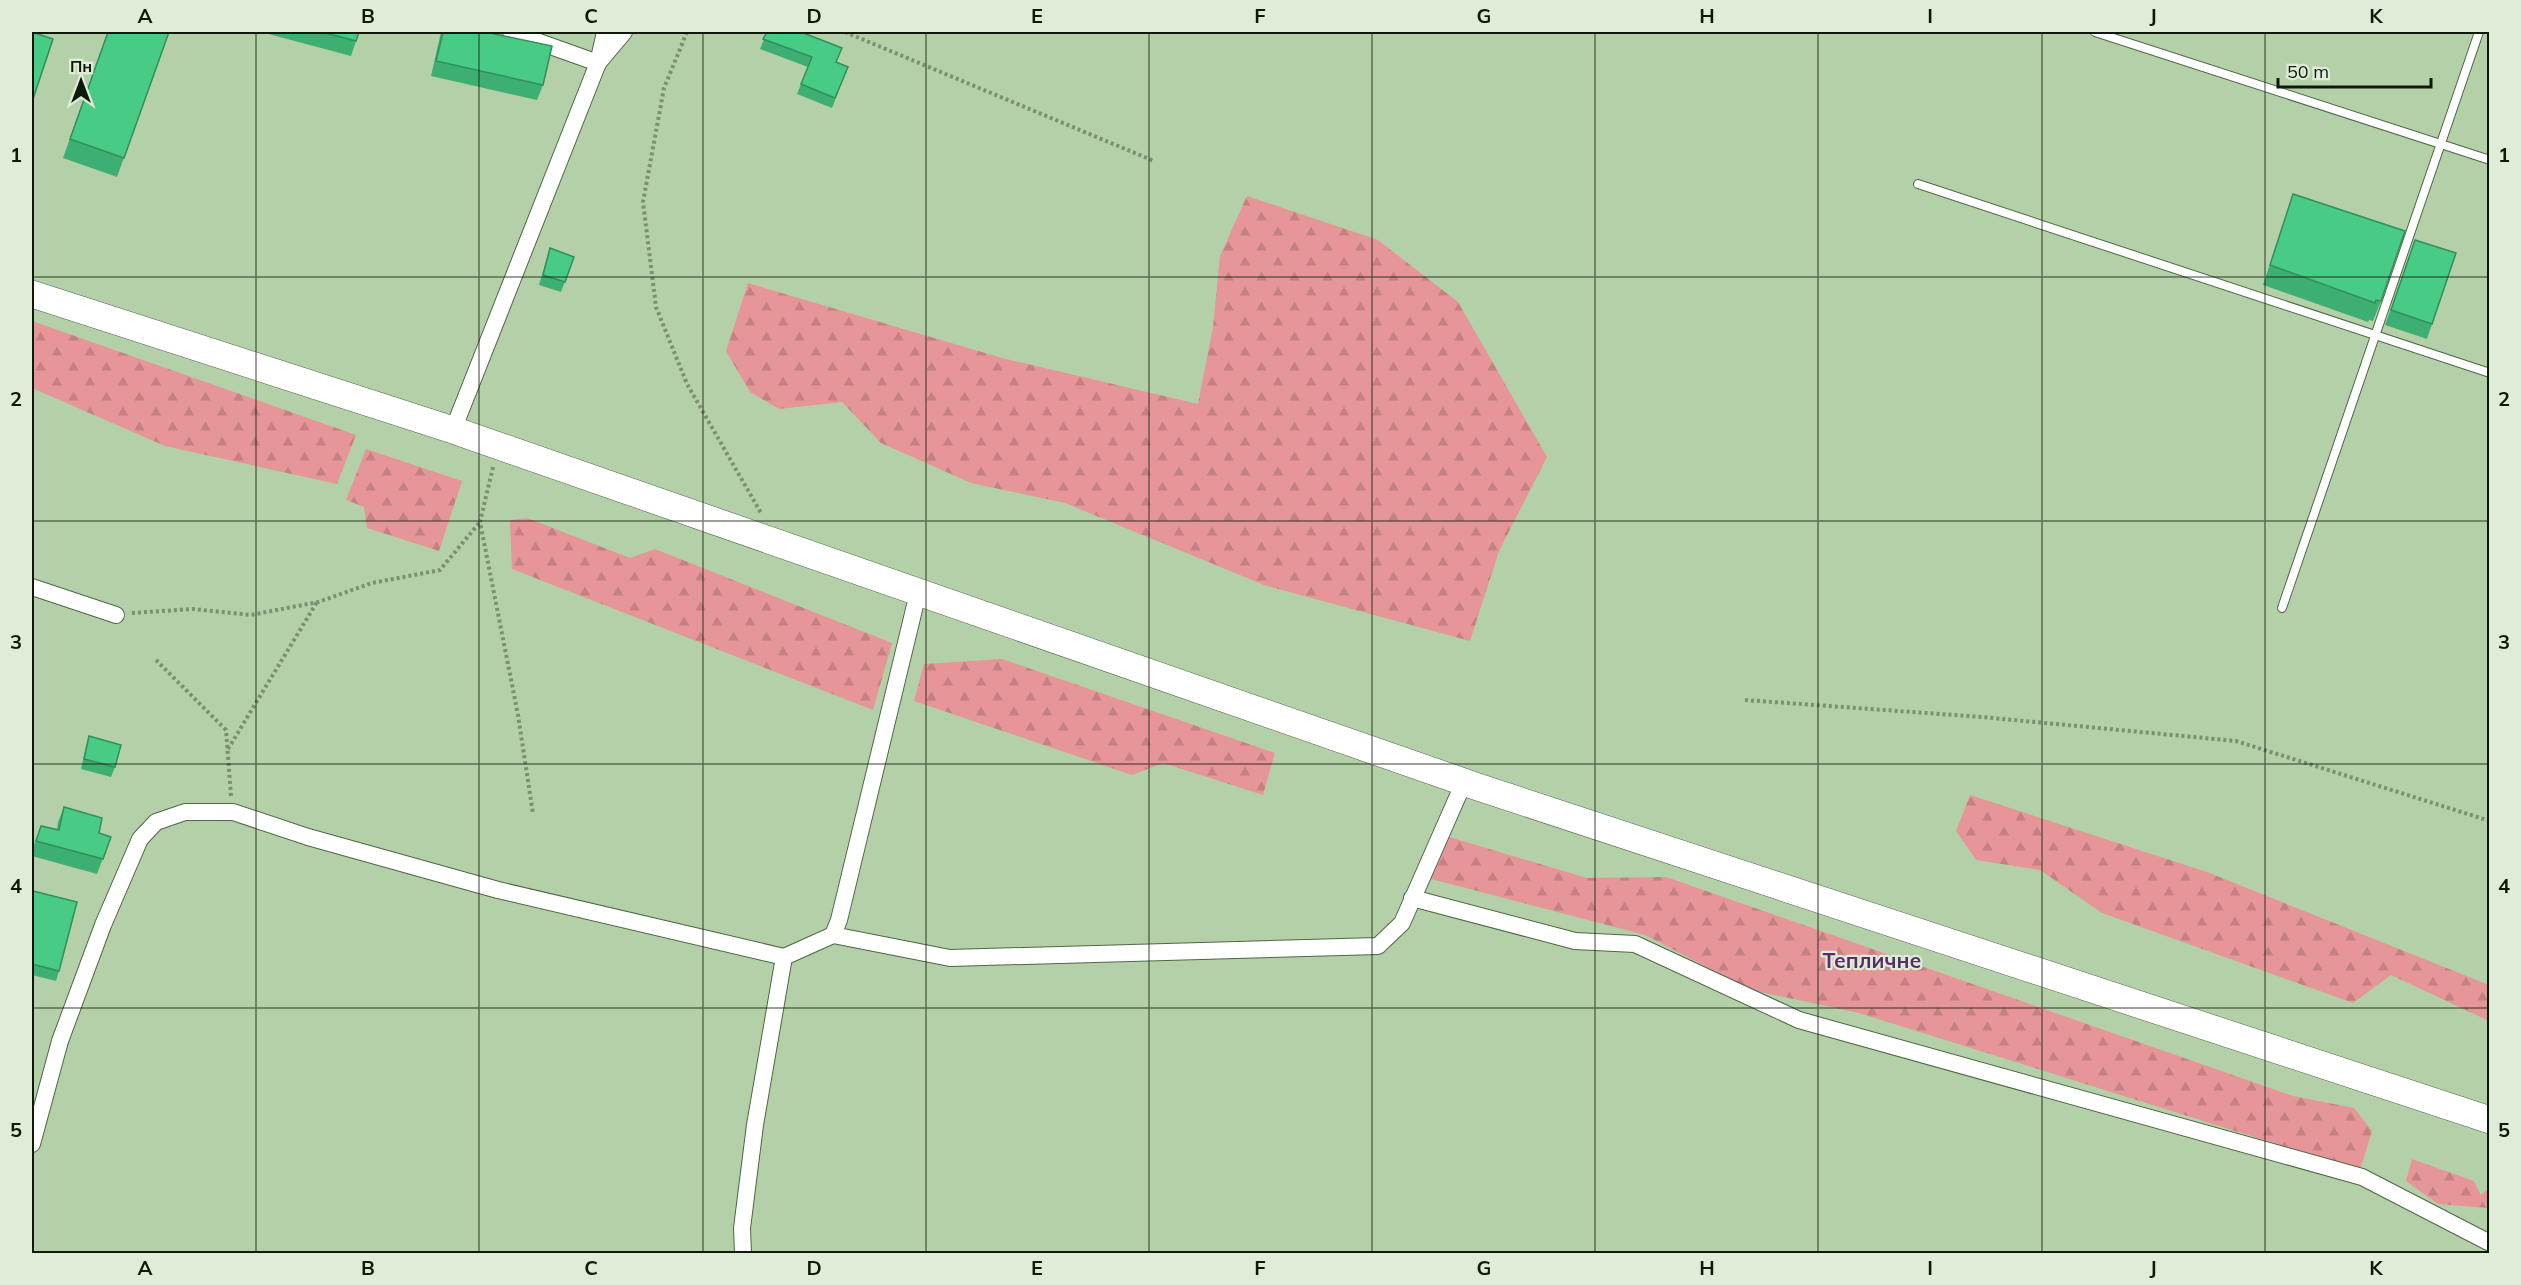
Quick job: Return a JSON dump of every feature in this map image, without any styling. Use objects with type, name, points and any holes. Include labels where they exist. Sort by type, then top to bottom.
[{"type":"main road","points":[[32,294],[453,430],[1464,782],[2490,1120]]},
{"type":"street","points":[[511,32],[598,63]]},
{"type":"street","points":[[453,430],[598,63],[605,32]]},
{"type":"street","points":[[598,63],[624,32]]},
{"type":"street","points":[[32,587],[116,615]]},
{"type":"street","points":[[832,935],[839,920],[918,593]]},
{"type":"street","points":[[32,1144],[60,1041],[103,925],[140,839],[156,822],[184,812],[233,812],[308,837],[498,890],[784,957],[832,935],[950,958],[1378,946],[1402,923],[1464,782]]},
{"type":"street","points":[[1412,898],[1575,941],[1635,944],[1799,1020],[2362,1177],[2488,1242]]},
{"type":"street","points":[[743,1254],[741,1228],[755,1125],[784,957]]},
{"type":"lane","points":[[2095,32],[2490,160]]},
{"type":"lane","points":[[2282,608],[2479,32]]},
{"type":"lane","points":[[1918,184],[2490,373]]},
{"type":"path","points":[[687,32],[664,88],[644,202],[656,307],[687,384],[779,544]]},
{"type":"path","points":[[845,32],[955,80],[1154,161]]},
{"type":"path","points":[[497,446],[480,522],[518,715],[533,814]]},
{"type":"path","points":[[116,615],[193,609],[251,615],[318,602],[372,583],[440,570],[480,522]]},
{"type":"path","points":[[228,749],[318,602]]},
{"type":"path","points":[[156,660],[226,730],[233,812]]},
{"type":"path","points":[[1745,700],[1982,717],[2236,741],[2490,821]]},
{"type":"green space","points":[[1247,196],[1378,240],[1458,302],[1547,457],[1499,551],[1470,641],[1264,585],[1065,503],[971,483],[881,443],[842,402],[779,409],[750,392],[726,351],[748,283],[1002,358],[1198,404],[1213,327],[1220,256]]},
{"type":"green space","points":[[32,321],[356,435],[337,484],[165,446],[32,388]]},
{"type":"green space","points":[[366,449],[462,481],[439,551],[367,528],[364,507],[346,500]]},
{"type":"green space","points":[[527,518],[630,558],[655,549],[892,643],[873,710],[512,569],[510,520]]},
{"type":"green space","points":[[1002,659],[1275,753],[1263,795],[1163,763],[1132,775],[914,701],[924,664]]},
{"type":"green space","points":[[1970,795],[2207,872],[2489,985],[2489,1021],[2391,975],[2353,1003],[2102,913],[2040,870],[1976,860],[1956,831]]},
{"type":"green space","points":[[1449,837],[1587,878],[1666,877],[2293,1096],[2354,1108],[2372,1131],[2360,1170],[1859,1013],[1751,990],[1645,935],[1431,879]]},
{"type":"green space","points":[[2412,1159],[2474,1181],[2481,1195],[2489,1188],[2489,1208],[2438,1204],[2406,1181]]},
{"type":"building","points":[[32,32],[53,39],[32,102]]},
{"type":"building","points":[[108,32],[169,32],[124,158],[70,139]]},
{"type":"building","points":[[322,32],[359,32],[356,41]]},
{"type":"building","points":[[443,32],[485,32],[552,46],[543,85],[436,61]]},
{"type":"building","points":[[767,32],[801,32],[842,48],[836,62],[848,67],[835,98],[801,84],[812,57],[763,39]]},
{"type":"building","points":[[2293,194],[2405,231],[2381,301],[2376,300],[2375,303],[2270,265]]},
{"type":"building","points":[[2415,240],[2456,253],[2432,324],[2391,310]]},
{"type":"building","points":[[550,248],[574,257],[565,282],[543,275]]},
{"type":"building","points":[[89,736],[121,745],[115,767],[84,759]]},
{"type":"building","points":[[64,807],[102,818],[99,833],[111,837],[103,859],[36,841],[41,826],[59,830]]},
{"type":"building","points":[[33,891],[77,902],[59,971],[32,964]]},
{"type":"district","name":"Тепличне","points":[[1872,960]]}]
